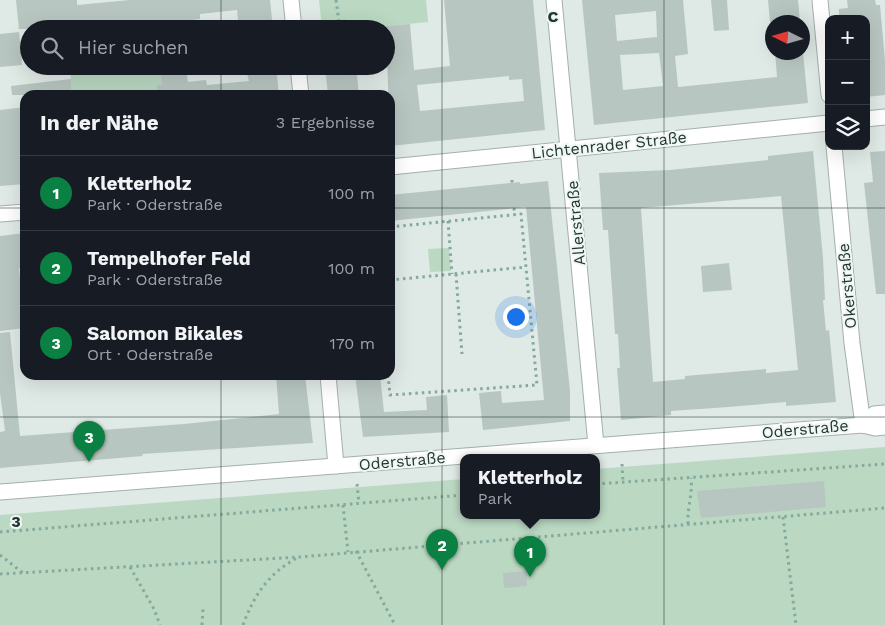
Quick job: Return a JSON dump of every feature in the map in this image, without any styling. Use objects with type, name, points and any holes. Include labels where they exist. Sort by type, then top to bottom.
[{"type":"street","points":[[291,0],[293,20]]},
{"type":"street","name":"Allerstraße","points":[[554,0],[596,446]]},
{"type":"street","points":[[820,0],[826,60]]},
{"type":"street","points":[[299,75],[300,90]]},
{"type":"street","points":[[870,119],[885,117]]},
{"type":"street","name":"Lichtenrader Straße","points":[[395,166],[825,123]]},
{"type":"street","name":"Okerstraße","points":[[834,150],[852,344],[863,425]]},
{"type":"street","points":[[0,214],[20,212]]},
{"type":"street","points":[[328,380],[336,466]]},
{"type":"street","name":"Oderstraße","points":[[863,425],[874,414],[885,413]]},
{"type":"street","name":"Oderstraße","points":[[492,454],[863,425],[875,428],[885,427]]},
{"type":"street","name":"Oderstraße","points":[[0,492],[460,456]]},
{"type":"path","points":[[336,0],[339,20]]},
{"type":"path","points":[[514,208],[515,215]]},
{"type":"path","points":[[388,380],[390,395],[537,385],[521,214],[395,226]]},
{"type":"path","points":[[448,221],[462,354]]},
{"type":"path","points":[[395,280],[526,267]]},
{"type":"path","points":[[622,464],[623,482]]},
{"type":"path","points":[[600,484],[885,464]]},
{"type":"path","points":[[688,524],[687,506],[692,491],[691,478]]},
{"type":"path","points":[[357,484],[359,503]]},
{"type":"path","points":[[0,532],[460,495]]},
{"type":"path","points":[[343,505],[348,552]]},
{"type":"path","points":[[0,579],[2,574],[300,557],[885,508]]},
{"type":"path","points":[[783,517],[796,625]]},
{"type":"path","points":[[356,552],[395,625]]},
{"type":"path","points":[[0,554],[23,573]]},
{"type":"path","points":[[243,625],[262,586],[285,565],[300,557]]},
{"type":"path","points":[[130,567],[154,608],[160,625]]},
{"type":"path","points":[[202,625],[203,609]]},
{"type":"green space","points":[[319,0],[426,0],[428,22],[395,25],[395,20],[321,20]]},
{"type":"green space","points":[[71,75],[161,75],[162,90],[72,90]]},
{"type":"green space","points":[[449,248],[451,271],[430,272],[428,249]]},
{"type":"green space","points":[[885,447],[885,625],[0,625],[0,515],[460,479],[460,519],[600,519],[600,469]]},
{"type":"building","points":[[16,0],[77,0],[77,5],[130,0],[270,0],[272,20],[238,20],[237,10],[200,14],[200,19],[191,20],[20,20],[19,29]]},
{"type":"building","points":[[444,0],[533,0],[545,130],[395,145],[395,90],[388,90],[388,75],[395,75],[395,25],[410,24],[414,70],[450,66]],"holes":[[[509,76],[509,80],[522,79],[524,101],[420,111],[417,85]]]},
{"type":"building","points":[[582,0],[683,0],[688,54],[675,56],[678,87],[777,77],[776,60],[804,60],[808,103],[594,125]],"holes":[[[656,11],[657,37],[617,41],[615,15]],[[659,53],[663,86],[623,90],[620,55]]]},
{"type":"building","points":[[711,0],[727,0],[729,30],[714,31]]},
{"type":"building","points":[[768,0],[798,0],[799,15],[769,15]]},
{"type":"building","points":[[847,0],[875,0],[876,5],[880,5],[885,61],[885,95],[870,97],[870,15],[839,15],[839,9],[848,8]]},
{"type":"building","points":[[19,32],[20,65],[0,67],[0,34]]},
{"type":"building","points":[[161,75],[187,75],[188,82],[206,80],[207,85],[249,81],[247,75],[277,75],[278,90],[157,90],[157,85],[162,85]]},
{"type":"building","points":[[326,75],[357,75],[358,90],[327,90]]},
{"type":"building","points":[[71,79],[72,90],[20,90],[20,95],[12,95],[11,86]]},
{"type":"building","points":[[20,108],[20,184],[0,186],[0,110]]},
{"type":"building","points":[[813,151],[823,258],[825,300],[823,300],[826,331],[829,330],[836,402],[786,406],[786,402],[671,411],[671,415],[621,420],[617,368],[620,368],[618,334],[615,334],[608,230],[603,230],[599,173],[670,170],[768,160],[768,156]],"holes":[[[781,196],[798,370],[766,373],[766,369],[685,376],[685,379],[653,382],[641,208]]]},
{"type":"building","points":[[885,151],[885,294],[876,294],[864,183],[873,182],[870,152]]},
{"type":"building","points":[[548,181],[570,391],[570,421],[483,430],[479,393],[501,391],[502,403],[544,400],[526,207],[395,220],[395,194],[520,182],[520,184]]},
{"type":"building","points":[[20,234],[20,329],[0,331],[0,236]]},
{"type":"building","points":[[729,263],[732,290],[703,292],[701,266]]},
{"type":"building","points":[[10,332],[20,436],[184,424],[279,414],[276,380],[306,380],[313,443],[142,454],[143,456],[0,468],[0,432],[5,431],[0,393],[0,333]]},
{"type":"building","points":[[356,380],[381,380],[384,412],[427,410],[426,397],[447,395],[449,432],[363,437]]},
{"type":"building","points":[[824,481],[826,507],[701,518],[697,491]]},
{"type":"building","points":[[526,571],[527,586],[504,588],[503,573]]},
{"type":"place","name":"Salomon Bikales","points":[[89,462]]},
{"type":"place","name":"Tempelhofer Feld","points":[[442,570]]},
{"type":"place","name":"Kletterholz","points":[[530,577]]}]
